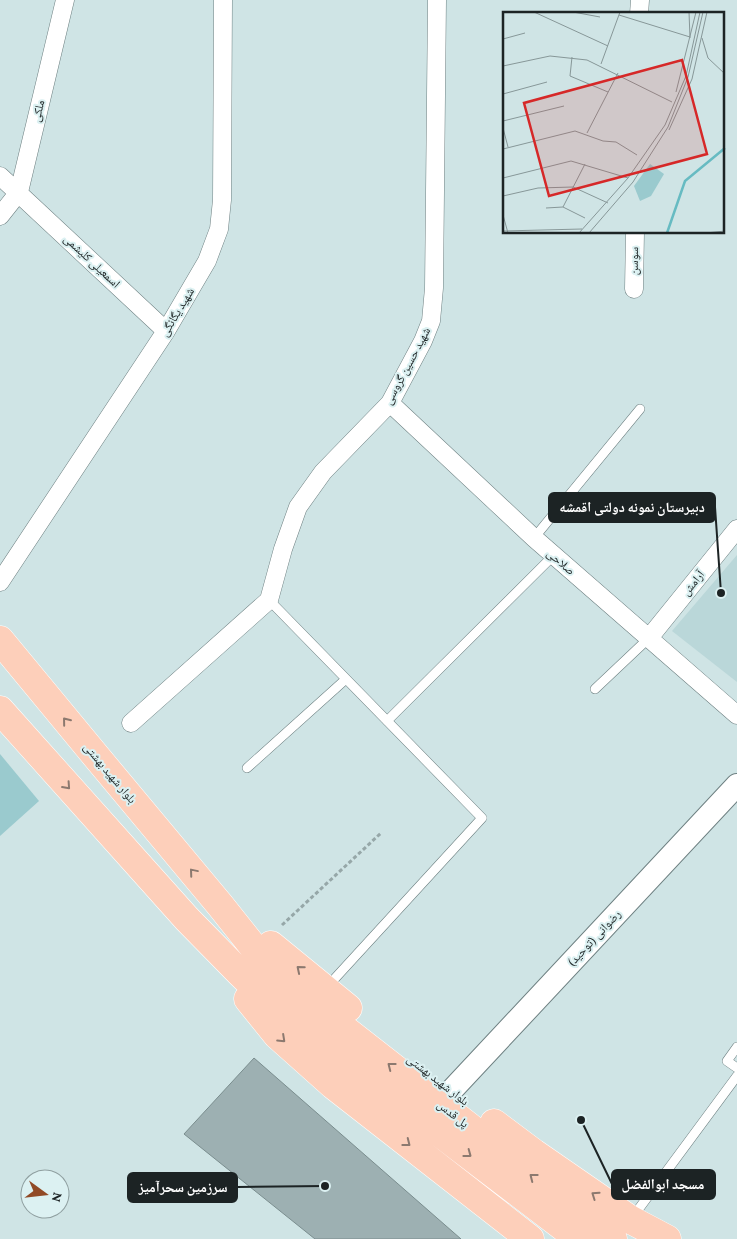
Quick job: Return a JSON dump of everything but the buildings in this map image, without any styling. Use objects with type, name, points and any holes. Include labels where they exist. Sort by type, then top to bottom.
[{"type":"main road","name":"بلوار شهید بهشتی","points":[[0,640],[272,969],[285,998]]},
{"type":"main road","points":[[0,710],[187,919],[239,972],[285,998]]},
{"type":"main road","name":"بلوار شهید بهشتی","points":[[220,905],[451,1091],[534,1153],[622,1230],[667,1239]]},
{"type":"main road","points":[[187,919],[277,1035],[333,1085],[530,1239]]},
{"type":"main road","name":"پل قدس","points":[[285,998],[622,1230]]},
{"type":"main road","name":"پل قدس","points":[[285,998],[579,1239]]},
{"type":"street","name":"ملکی","points":[[0,216],[18,192],[65,0]]},
{"type":"street","name":"شهید یگانگی","points":[[0,582],[166,330],[207,261],[219,229],[222,200],[223,0]]},
{"type":"street","name":"شهید حسین گروسی","points":[[269,600],[283,549],[298,506],[323,472],[390,403],[432,321],[437,0]]},
{"type":"street","name":"اسمعیلی کلیشمی","points":[[0,176],[166,330]]},
{"type":"street","name":"سوسن","points":[[634,289],[635,234]]},
{"type":"street","name":"صلاحی","points":[[390,403],[534,538],[737,715]]},
{"type":"street","name":"آرامش","points":[[649,638],[737,529]]},
{"type":"street","points":[[131,723],[269,600]]},
{"type":"street","name":"رضوانی (توحید)","points":[[451,1091],[737,785]]},
{"type":"lane","points":[[534,538],[640,409]]},
{"type":"lane","points":[[387,721],[554,555]]},
{"type":"lane","points":[[269,600],[482,818],[325,990]]},
{"type":"lane","points":[[595,689],[649,638]]},
{"type":"lane","points":[[247,768],[346,679]]},
{"type":"lane","points":[[737,1047],[727,1061],[737,1068]]},
{"type":"lane","points":[[622,1230],[737,1076]]},
{"type":"path","points":[[265,940],[381,833]]},
{"type":"shaded area","points":[[737,555],[737,682],[672,631]]},
{"type":"shaded area","points":[[0,754],[39,801],[0,836]]},
{"type":"place","name":"دبیرستان نمونه دولتی اقمشه","points":[[721,593]]},
{"type":"place","name":"مسجد ابوالفضل","points":[[581,1120]]},
{"type":"place","name":"سرزمین سحرآمیز","points":[[325,1186]]}]
